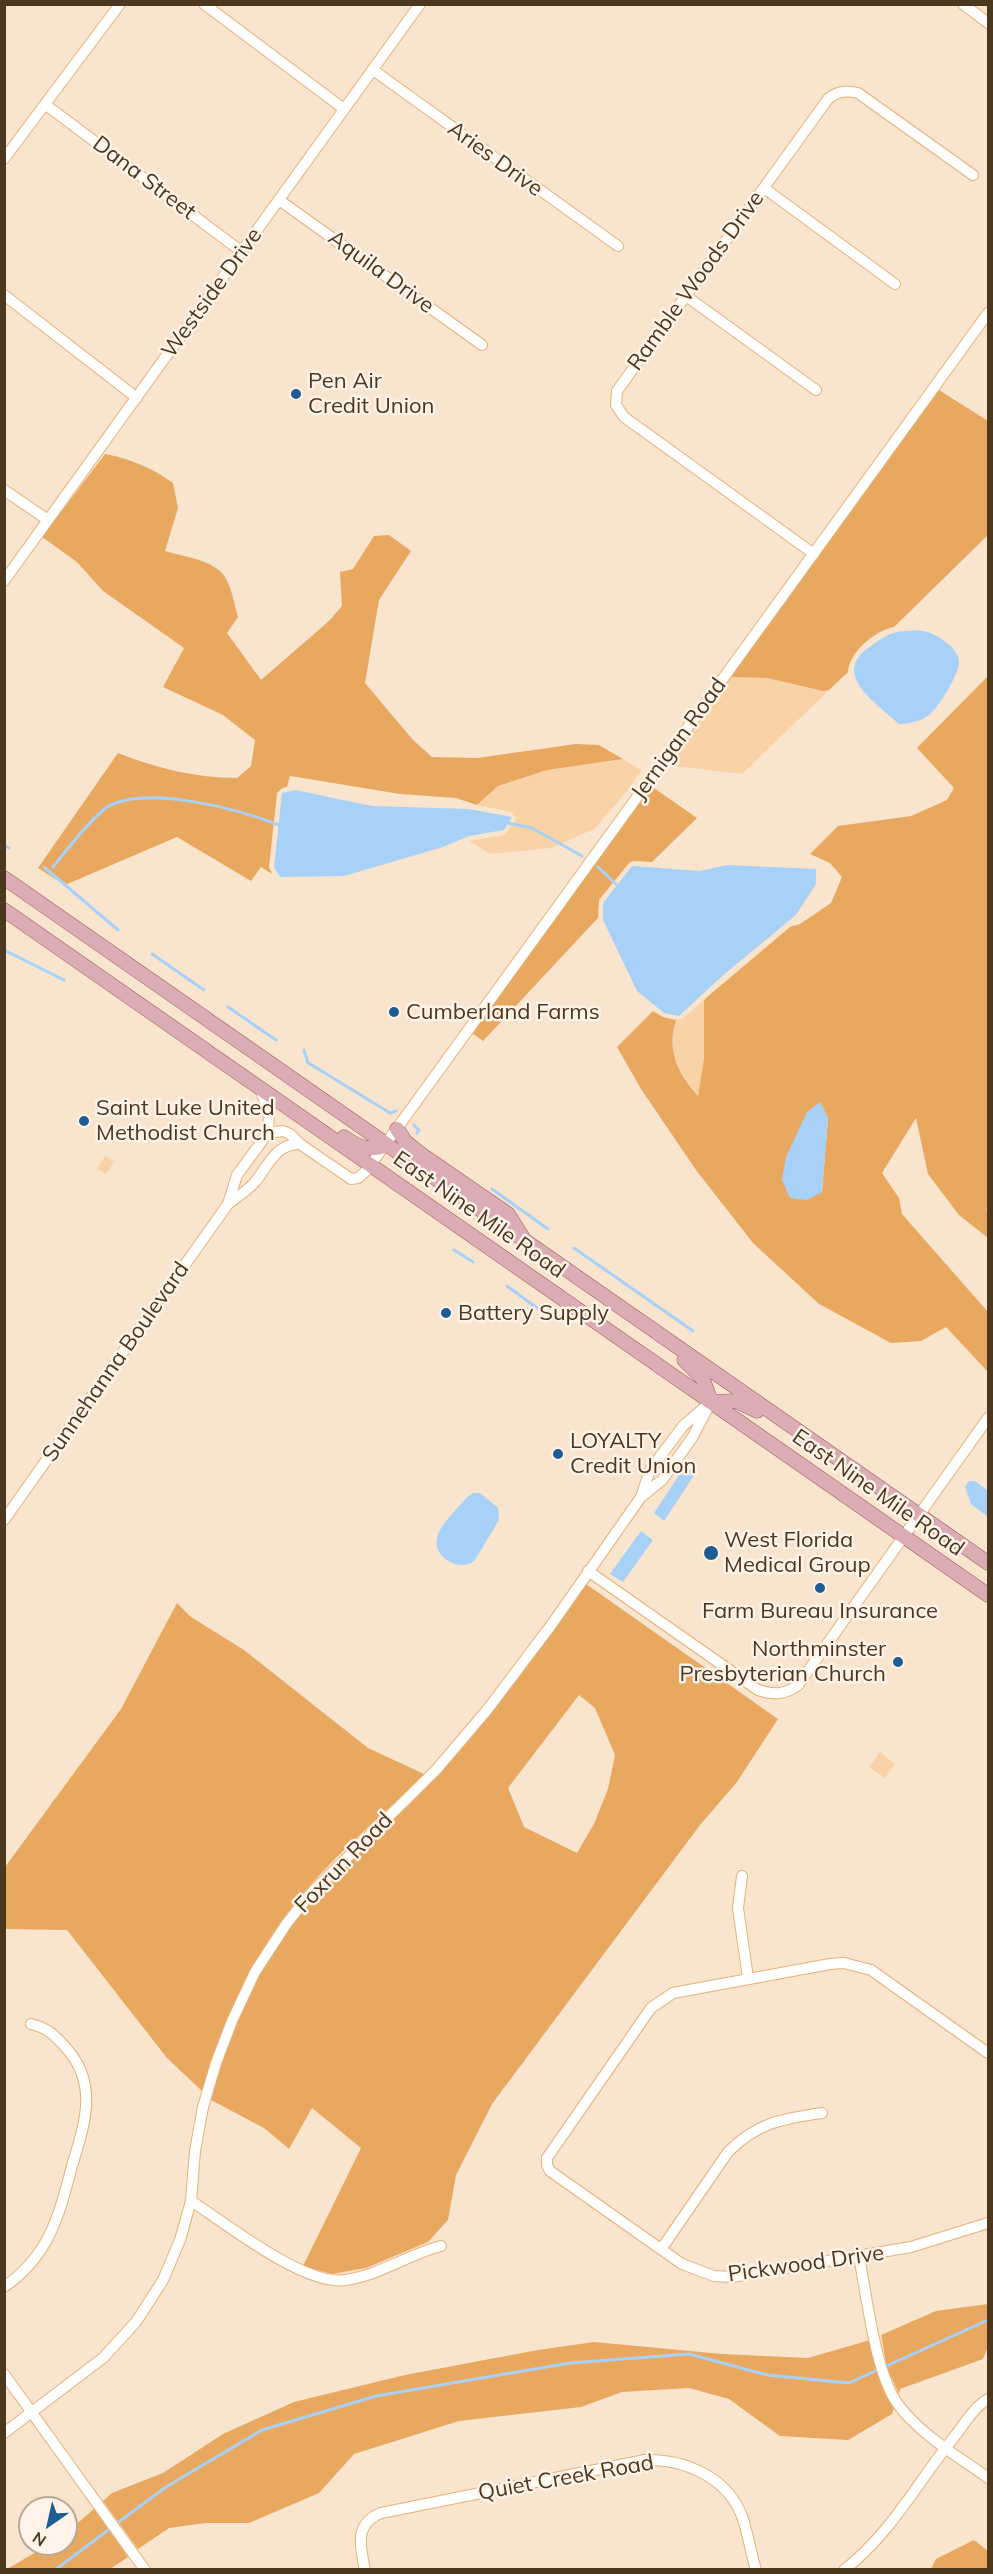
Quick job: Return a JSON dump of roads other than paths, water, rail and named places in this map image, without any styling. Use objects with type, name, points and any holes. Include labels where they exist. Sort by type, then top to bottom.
[{"type":"main road","name":"East Nine Mile Road","points":[[4,878],[988,1563]]},
{"type":"main road","name":"East Nine Mile Road","points":[[4,910],[988,1595]]},
{"type":"main road","points":[[170,1025],[196,1033],[352,1142],[373,1149],[386,1145]]},
{"type":"main road","points":[[398,1129],[405,1141],[418,1152],[508,1214],[524,1240]]},
{"type":"main road","points":[[545,1255],[692,1366],[703,1380],[711,1402],[736,1401],[750,1406],[863,1485],[884,1490]]},
{"type":"street","points":[[4,159],[120,4]]},
{"type":"street","points":[[204,4],[344,109]]},
{"type":"street","name":"Westside Drive","points":[[4,581],[420,4]]},
{"type":"street","points":[[963,4],[988,23]]},
{"type":"street","points":[[976,14],[984,4]]},
{"type":"street","name":"Aries Drive","points":[[373,70],[618,246]]},
{"type":"street","name":"Ramble Woods Drive","points":[[814,554],[618,411],[615,398],[617,391],[828,99],[841,91],[858,93],[973,175]]},
{"type":"street","name":"Dana Street","points":[[46,105],[242,252]]},
{"type":"street","points":[[764,188],[895,284]]},
{"type":"street","name":"Aquila Drive","points":[[279,200],[482,345]]},
{"type":"street","points":[[4,294],[137,398]]},
{"type":"street","points":[[686,296],[816,390]]},
{"type":"street","name":"Jernigan Road","points":[[371,1166],[988,313]]},
{"type":"street","points":[[4,490],[48,520]]},
{"type":"street","points":[[259,1087],[269,1111],[268,1133],[283,1131],[290,1134],[300,1144],[351,1179],[358,1178],[371,1166]]},
{"type":"street","name":"Sunnehanna Boulevard","points":[[228,1204],[237,1175],[268,1133]]},
{"type":"street","name":"Sunnehanna Boulevard","points":[[4,1520],[228,1204],[254,1183],[281,1148],[290,1143],[300,1144]]},
{"type":"street","name":"Foxrun Road","points":[[4,2433],[103,2358],[136,2322],[163,2280],[180,2240],[191,2201],[195,2151],[203,2107],[216,2063],[232,2020],[268,1951],[311,1893],[429,1777],[487,1710],[641,1497],[650,1470],[683,1426],[711,1402]]},
{"type":"street","points":[[588,1572],[758,1690],[776,1694],[786,1692],[798,1685],[988,1418]]},
{"type":"street","points":[[742,1876],[738,1908],[748,1978],[830,1964],[858,1965],[871,1971],[988,2053]]},
{"type":"street","name":"Pickwood Drive","points":[[748,1978],[673,1993],[651,2008],[547,2158],[550,2171],[682,2264],[719,2277],[732,2277],[911,2247],[988,2223]]},
{"type":"street","points":[[4,2287],[32,2263],[53,2231],[87,2107],[85,2081],[74,2056],[46,2028],[31,2024]]},
{"type":"street","points":[[662,2248],[728,2152],[742,2139],[769,2123],[822,2113]]},
{"type":"street","points":[[191,2201],[297,2270],[324,2279],[346,2280],[420,2251],[441,2246]]},
{"type":"street","points":[[860,2257],[882,2370],[888,2387],[899,2405],[912,2419],[945,2447],[988,2478]]},
{"type":"street","points":[[4,2374],[145,2570]]},
{"type":"street","points":[[844,2570],[885,2532],[945,2447],[978,2406],[988,2399]]},
{"type":"street","name":"Quiet Creek Road","points":[[365,2570],[359,2542],[361,2532],[366,2523],[381,2513],[645,2460],[661,2460],[685,2464],[700,2470],[725,2490],[742,2518],[756,2570]]},
{"type":"water","points":[[923,631],[940,638],[956,652],[959,663],[952,682],[933,711],[919,720],[899,724],[861,687],[855,677],[854,667],[859,656],[875,643],[890,634]]},
{"type":"water","points":[[295,790],[372,806],[469,809],[512,817],[504,830],[469,836],[443,847],[344,876],[280,877],[274,867],[282,793]]},
{"type":"water","points":[[727,865],[816,869],[816,884],[796,915],[721,977],[679,1016],[664,1013],[637,991],[603,920],[603,903],[632,866],[700,871]]},
{"type":"water","points":[[820,1102],[828,1118],[822,1192],[807,1200],[790,1198],[782,1180],[786,1157],[807,1112]]},
{"type":"water","points":[[685,1466],[695,1474],[664,1521],[654,1513]]},
{"type":"water","points":[[969,1481],[975,1481],[988,1491],[988,1517],[971,1504],[965,1487]]},
{"type":"water","points":[[480,1493],[498,1508],[499,1520],[475,1560],[469,1564],[455,1564],[443,1557],[437,1545],[437,1538],[450,1516],[468,1496]]},
{"type":"water","points":[[641,1531],[653,1540],[623,1582],[610,1574]]},
{"type":"waterway","points":[[53,867],[99,814],[113,804],[130,799],[173,799],[196,802],[279,825]]},
{"type":"waterway","points":[[508,823],[532,828],[582,856]]},
{"type":"waterway","points":[[4,845],[9,848]]},
{"type":"waterway","points":[[44,867],[118,930]]},
{"type":"waterway","points":[[598,867],[616,884]]},
{"type":"waterway","points":[[4,950],[64,980]]},
{"type":"waterway","points":[[152,954],[204,990]]},
{"type":"waterway","points":[[228,1007],[276,1040]]},
{"type":"waterway","points":[[304,1050],[308,1063]]},
{"type":"waterway","points":[[307,1062],[390,1113],[396,1111]]},
{"type":"waterway","points":[[414,1125],[419,1130],[417,1133]]},
{"type":"waterway","points":[[492,1189],[548,1229]]},
{"type":"waterway","points":[[574,1248],[693,1331]]},
{"type":"waterway","points":[[454,1250],[473,1262]]},
{"type":"waterway","points":[[507,1286],[537,1308]]},
{"type":"waterway","points":[[116,2524],[166,2487],[262,2430],[376,2396],[570,2363],[689,2354],[767,2375],[849,2383],[988,2320]]},
{"type":"waterway","points":[[55,2570],[111,2528]]},
{"type":"place","name":"Pen Air Credit Union","points":[[296,394]]},
{"type":"place","name":"Cumberland Farms","points":[[394,1012]]},
{"type":"place","name":"Saint Luke United Methodist Church","points":[[84,1121]]},
{"type":"place","name":"Battery Supply","points":[[446,1313]]},
{"type":"place","name":"LOYALTY Credit Union","points":[[558,1454]]},
{"type":"place","name":"West Florida Medical Group","points":[[711,1553]]},
{"type":"place","name":"Farm Bureau Insurance","points":[[820,1588]]},
{"type":"place","name":"Northminster Presbyterian Church","points":[[898,1662]]}]
